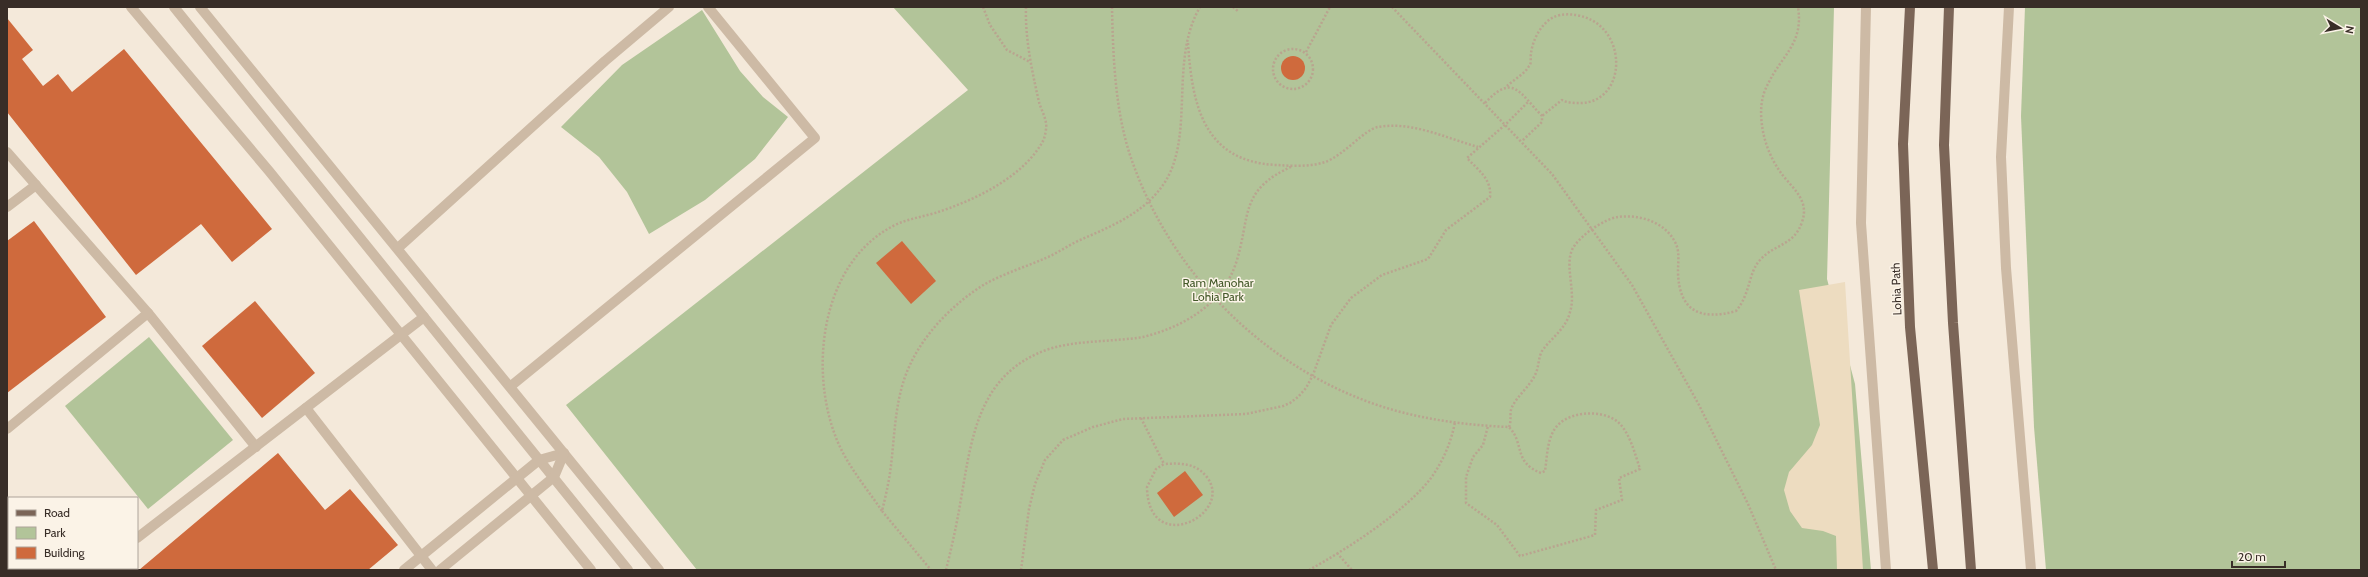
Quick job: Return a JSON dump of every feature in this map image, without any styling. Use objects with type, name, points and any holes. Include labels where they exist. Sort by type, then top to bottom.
[{"type":"main road","name":"Lohia Path","points":[[1910,7],[1903,144],[1910,327],[1933,570]]},
{"type":"main road","points":[[1949,7],[1944,146],[1953,322],[1971,570]]},
{"type":"street","points":[[131,7],[269,171],[591,570]]},
{"type":"street","points":[[174,7],[628,570]]},
{"type":"street","points":[[200,7],[511,386],[659,570]]},
{"type":"street","points":[[398,248],[605,61],[669,7]]},
{"type":"street","points":[[511,386],[815,138],[708,7]]},
{"type":"street","points":[[1866,7],[1861,223],[1886,570]]},
{"type":"street","points":[[2009,7],[2001,157],[2006,268],[2031,570]]},
{"type":"street","points":[[7,152],[148,313],[256,447]]},
{"type":"street","points":[[7,207],[36,185]]},
{"type":"street","points":[[7,430],[148,313]]},
{"type":"street","points":[[138,537],[424,317]]},
{"type":"street","points":[[306,408],[432,570]]},
{"type":"street","points":[[404,570],[539,460],[564,453]]},
{"type":"street","points":[[440,570],[554,477],[564,453]]},
{"type":"path","points":[[983,7],[990,25],[1007,50],[1030,62]]},
{"type":"path","points":[[931,570],[882,512],[835,437],[826,409],[822,377],[822,346],[826,323],[838,288],[853,262],[873,238],[895,226],[965,202],[1004,182],[1036,149],[1044,138],[1047,124],[1040,108],[1030,62],[1026,25],[1026,7]]},
{"type":"path","points":[[1112,7],[1113,43],[1122,126],[1130,155],[1148,202],[1193,275],[1247,330],[1313,375],[1366,401],[1438,420],[1509,427]]},
{"type":"path","points":[[882,512],[890,474],[899,395],[909,366],[930,333],[946,315],[986,284],[1113,226],[1148,202],[1165,182],[1173,167],[1178,138],[1181,84],[1188,40],[1194,16],[1200,7]]},
{"type":"path","points":[[1233,7],[1239,12]]},
{"type":"path","points":[[1306,52],[1330,7]]},
{"type":"path","points":[[1392,7],[1506,124],[1552,174],[1632,285],[1700,405],[1748,504],[1776,570]]},
{"type":"path","points":[[1488,426],[1483,445],[1473,457],[1466,477],[1466,503],[1497,525],[1520,556],[1595,535],[1596,510],[1622,500],[1619,478],[1640,469],[1628,438],[1618,422],[1600,414],[1583,413],[1559,424],[1550,440],[1545,471],[1541,473],[1531,470],[1524,462],[1516,437],[1509,427],[1512,407],[1536,375],[1541,352],[1559,332],[1570,314],[1574,293],[1570,269],[1571,252],[1574,246],[1593,230],[1617,217],[1651,220],[1672,236],[1676,243],[1678,248],[1681,296],[1686,304],[1693,311],[1712,316],[1736,311],[1748,292],[1757,264],[1767,253],[1783,246],[1791,240],[1803,221],[1804,209],[1801,196],[1781,172],[1763,136],[1761,110],[1763,94],[1768,83],[1789,53],[1795,40],[1798,7]]},
{"type":"path","points":[[1485,103],[1501,88],[1507,86],[1530,66],[1536,37],[1545,24],[1555,16],[1582,16],[1599,25],[1611,39],[1616,54],[1613,82],[1604,92],[1591,102],[1576,103],[1562,100],[1542,116]]},
{"type":"path","points":[[1188,40],[1190,73],[1196,106],[1200,116],[1221,144],[1237,156],[1263,165],[1292,166],[1325,162],[1337,156],[1376,127],[1397,125],[1413,128],[1479,147]]},
{"type":"path","points":[[1287,50],[1299,50],[1306,52],[1313,66],[1312,77],[1309,81],[1304,86],[1293,90],[1279,84],[1272,75],[1272,67],[1276,58],[1287,50]]},
{"type":"path","points":[[1507,86],[1515,88],[1542,116],[1542,122],[1522,141]]},
{"type":"path","points":[[1021,570],[1028,509],[1035,484],[1046,460],[1063,440],[1093,427],[1123,419],[1246,414],[1283,406],[1298,397],[1313,375],[1331,325],[1351,298],[1382,275],[1428,259],[1446,230],[1490,197],[1491,186],[1484,175],[1467,158],[1506,124],[1528,102]]},
{"type":"path","points":[[946,570],[973,435],[982,408],[992,390],[1005,375],[1036,355],[1050,349],[1124,340],[1156,334],[1193,317],[1216,298],[1226,286],[1236,263],[1247,208],[1253,198],[1269,180],[1292,166]]},
{"type":"path","points":[[1140,418],[1164,464]]},
{"type":"path","points":[[1309,570],[1379,525],[1406,503],[1430,479],[1451,443],[1456,422]]},
{"type":"path","points":[[1181,463],[1196,466],[1212,483],[1213,494],[1208,506],[1194,522],[1171,525],[1160,520],[1153,513],[1147,486],[1156,469],[1164,464],[1181,463]]},
{"type":"path","points":[[1336,553],[1352,570]]},
{"type":"green space","name":"Ram Manohar Lohia Park","points":[[893,7],[1834,7],[1827,279],[1855,384],[1871,570],[697,570],[566,405],[968,90]]},
{"type":"green space","points":[[2025,7],[2361,7],[2361,570],[2046,570],[2034,427],[2021,116]]},
{"type":"green space","points":[[702,10],[740,71],[763,97],[788,117],[755,159],[705,200],[649,234],[627,192],[599,157],[561,127],[622,65]]},
{"type":"green space","points":[[149,337],[233,440],[148,509],[65,406]]},
{"type":"shaded area","points":[[1845,282],[1863,570],[1837,570],[1836,536],[1823,531],[1802,528],[1790,511],[1784,490],[1789,472],[1812,445],[1820,425],[1799,290]]},
{"type":"building","points":[[7,18],[33,50],[22,59],[43,86],[58,74],[72,92],[124,49],[272,229],[232,262],[201,224],[136,275],[7,112]]},
{"type":"building","points":[[1293,56],[1302,59],[1305,68],[1302,77],[1293,80],[1284,77],[1281,68],[1284,59]]},
{"type":"building","points":[[34,221],[106,317],[7,393],[7,241]]},
{"type":"building","points":[[902,241],[936,281],[911,304],[876,263]]},
{"type":"building","points":[[255,301],[315,373],[262,418],[202,346]]},
{"type":"building","points":[[278,453],[325,510],[350,489],[398,545],[368,570],[139,570]]},
{"type":"building","points":[[1185,471],[1203,495],[1174,517],[1157,493]]}]
